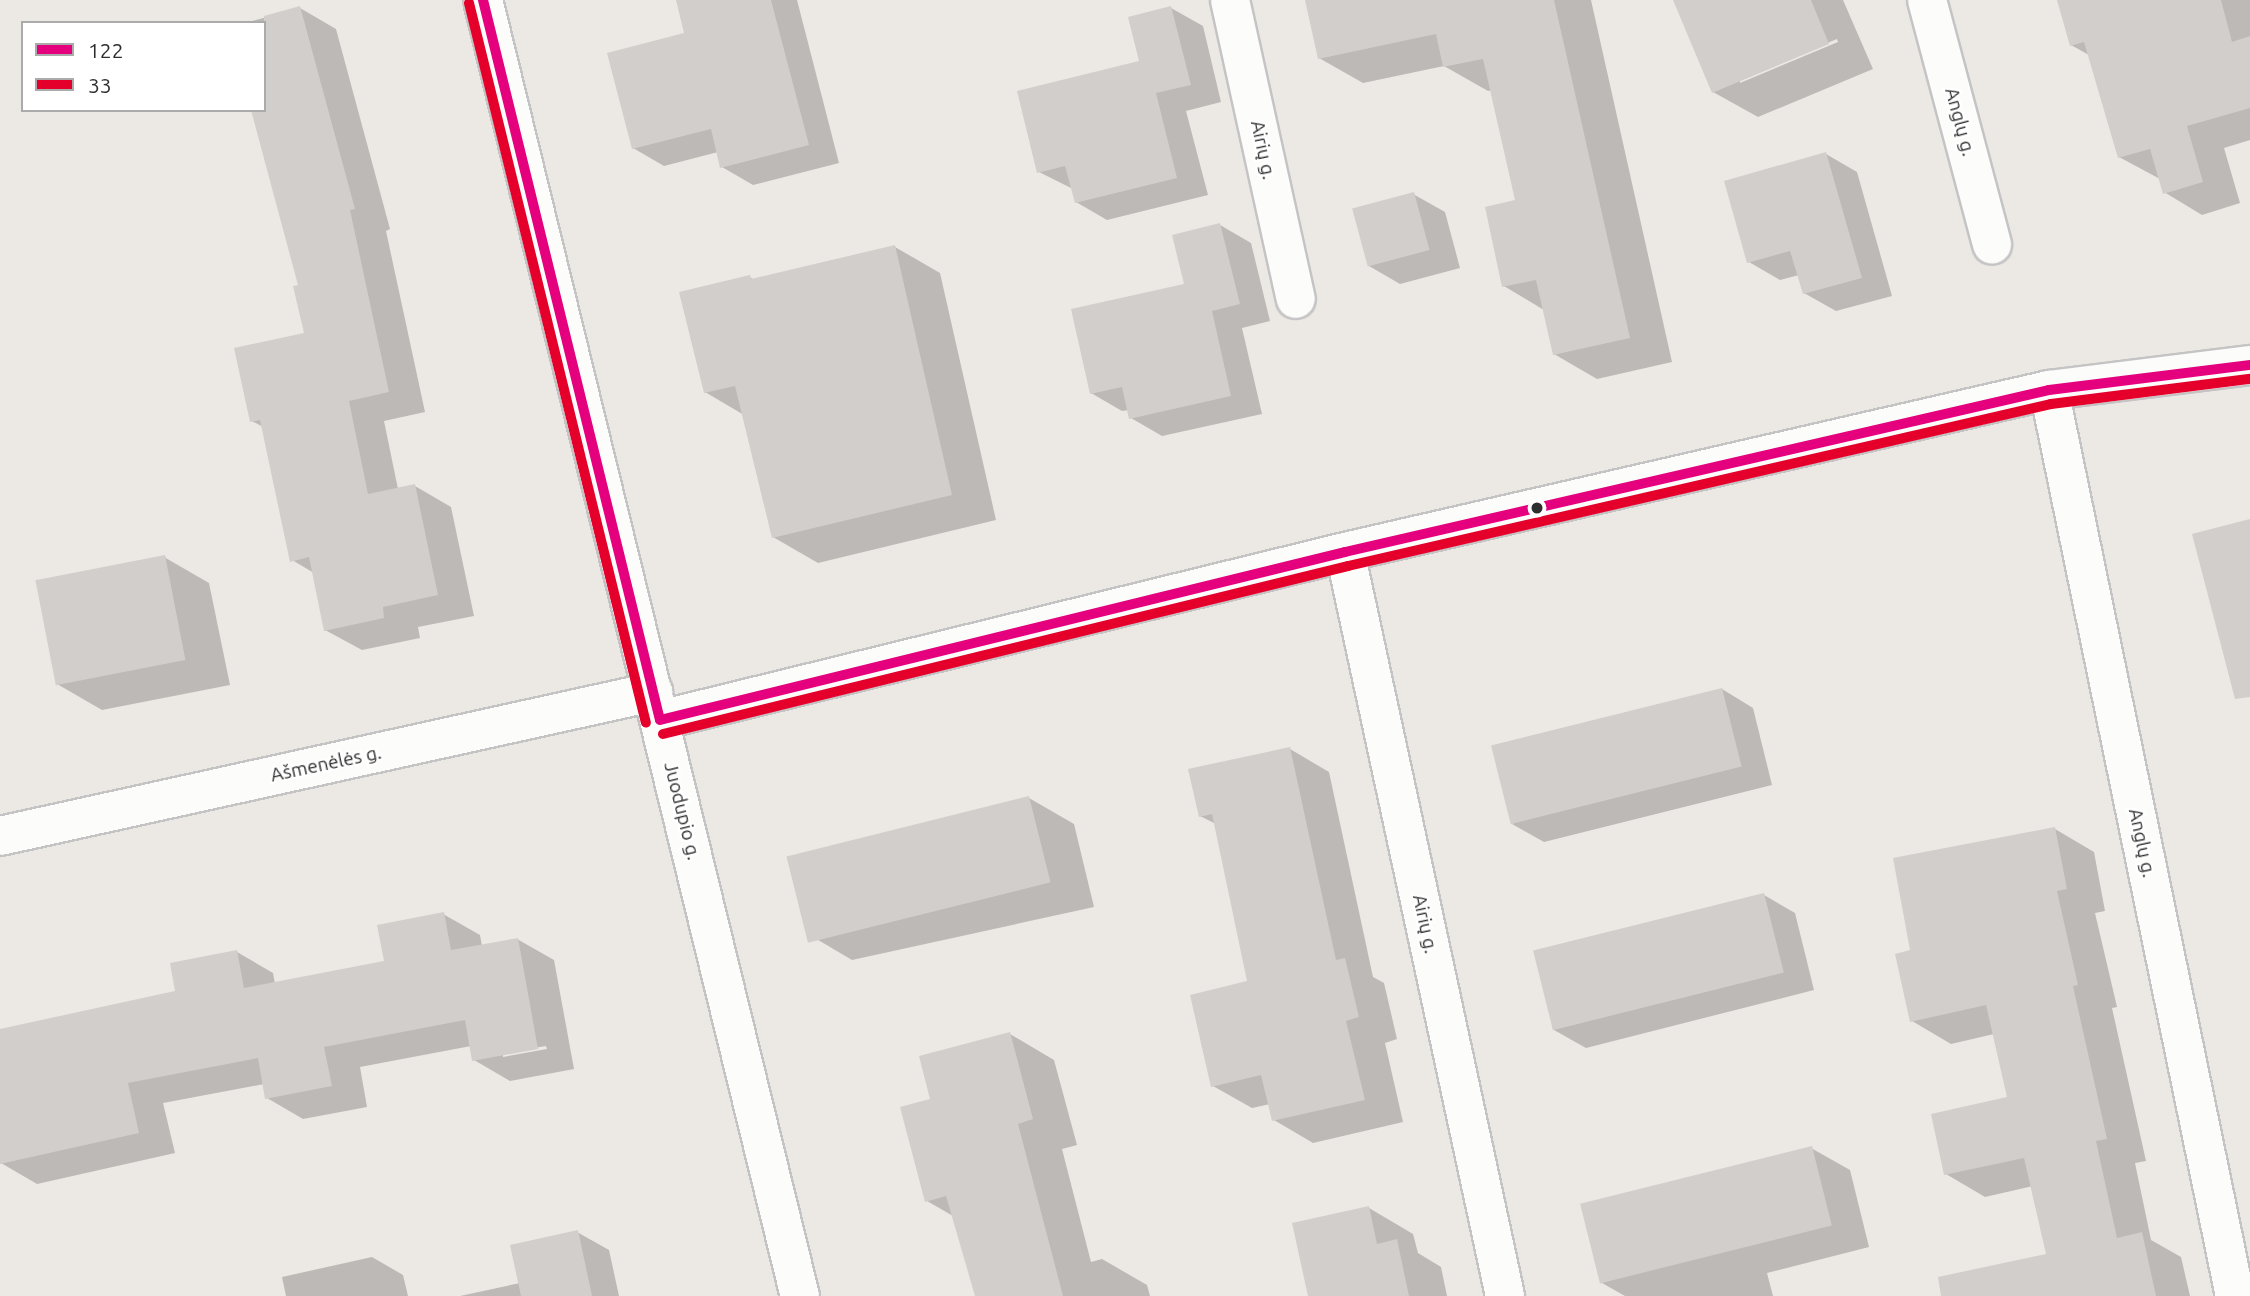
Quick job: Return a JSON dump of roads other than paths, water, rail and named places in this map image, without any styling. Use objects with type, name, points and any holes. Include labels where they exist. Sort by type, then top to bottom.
[{"type":"street","name":"Juodupio g.","points":[[484,0],[800,1296]]},
{"type":"street","name":"Airių g.","points":[[1230,0],[1296,299]]},
{"type":"street","name":"Anglų g.","points":[[1927,0],[1992,245]]},
{"type":"street","name":"Ašmenėlės g.","points":[[0,836],[656,706],[1345,552],[2049,390],[2250,365]]},
{"type":"street","name":"Anglų g.","points":[[2049,390],[2235,1296]]},
{"type":"street","name":"Airių g.","points":[[1345,552],[1505,1296]]}]
